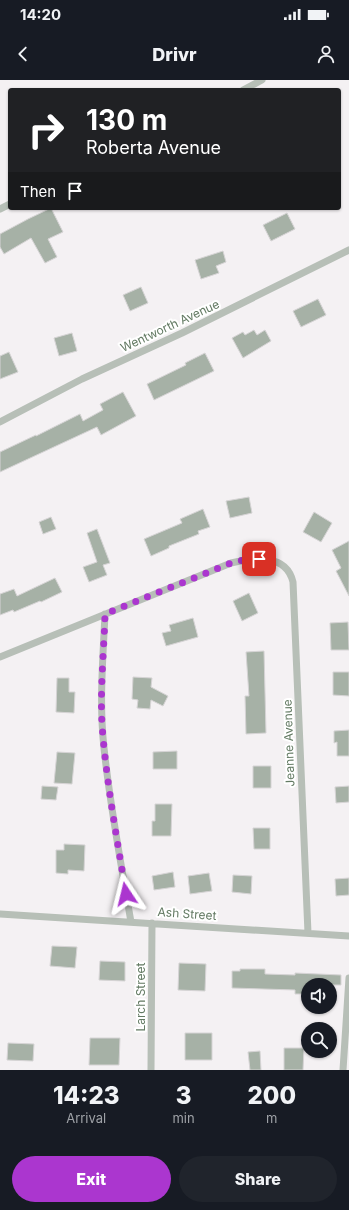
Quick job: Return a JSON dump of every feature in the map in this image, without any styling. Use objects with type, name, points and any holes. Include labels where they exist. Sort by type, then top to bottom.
[{"type":"street","points":[[247,88],[262,80]]},
{"type":"street","name":"Wentworth Avenue","points":[[0,422],[82,379],[182,334],[349,250]]},
{"type":"street","name":"Jeanne Avenue","points":[[105,614],[231,563],[251,558],[266,559],[274,562],[286,569],[291,574],[293,582],[308,933]]},
{"type":"street","points":[[0,657],[105,614],[102,701],[104,747],[131,922]]},
{"type":"street","name":"Ash Street","points":[[0,914],[349,936]]},
{"type":"street","name":"Larch Street","points":[[151,1070],[152,923]]},
{"type":"street","points":[[342,1070],[349,978]]},
{"type":"building","points":[[47,210],[52,210],[63,232],[48,239],[57,257],[45,263],[31,238],[4,254],[0,247],[0,234]]},
{"type":"building","points":[[287,213],[295,229],[271,241],[263,225]]},
{"type":"building","points":[[223,251],[226,262],[216,266],[219,273],[201,279],[195,260]]},
{"type":"building","points":[[141,287],[148,303],[130,311],[123,295]]},
{"type":"building","points":[[318,299],[326,315],[301,327],[293,311]]},
{"type":"building","points":[[254,330],[257,335],[265,330],[271,341],[243,358],[232,338],[243,332],[245,335]]},
{"type":"building","points":[[72,333],[77,351],[59,356],[54,338]]},
{"type":"building","points":[[9,352],[18,372],[0,379],[0,356]]},
{"type":"building","points":[[205,353],[214,371],[154,400],[147,384],[186,365],[185,363]]},
{"type":"building","points":[[123,392],[136,416],[101,435],[97,427],[0,472],[0,452],[80,414],[83,421],[103,410],[100,404]]},
{"type":"building","points":[[249,497],[252,513],[230,518],[226,501]]},
{"type":"building","points":[[203,509],[210,527],[198,531],[199,534],[169,546],[169,548],[151,556],[144,539],[182,523],[180,519]]},
{"type":"building","points":[[314,512],[332,523],[321,542],[303,532]]},
{"type":"building","points":[[51,517],[56,529],[43,534],[39,522]]},
{"type":"building","points":[[97,529],[110,563],[103,565],[107,575],[89,582],[83,567],[97,562],[87,533]]},
{"type":"building","points":[[349,541],[349,596],[336,571],[341,568],[332,550]]},
{"type":"building","points":[[55,578],[62,592],[41,602],[40,601],[14,612],[13,610],[0,615],[0,594],[14,589],[17,596]]},
{"type":"building","points":[[249,593],[258,613],[242,621],[233,601]]},
{"type":"building","points":[[193,618],[198,637],[166,646],[162,633],[171,631],[169,625]]},
{"type":"building","points":[[348,622],[349,650],[331,650],[330,623]]},
{"type":"building","points":[[264,651],[266,733],[246,734],[245,696],[249,696],[246,652]]},
{"type":"building","points":[[333,672],[349,672],[349,696],[333,695]]},
{"type":"building","points":[[133,677],[152,678],[151,687],[168,696],[163,706],[151,700],[150,709],[137,708],[138,700],[132,699]]},
{"type":"building","points":[[57,678],[69,678],[69,692],[75,692],[74,713],[56,712]]},
{"type":"building","points":[[349,730],[349,756],[337,756],[337,742],[334,743],[334,731]]},
{"type":"building","points":[[177,751],[177,769],[153,769],[153,752]]},
{"type":"building","points":[[57,752],[75,753],[72,784],[54,783]]},
{"type":"building","points":[[253,766],[271,766],[271,788],[253,788]]},
{"type":"building","points":[[42,786],[58,787],[56,800],[41,799]]},
{"type":"building","points":[[349,786],[349,802],[336,803],[335,787]]},
{"type":"building","points":[[155,804],[172,804],[171,836],[152,836],[152,821],[155,821]]},
{"type":"building","points":[[253,828],[270,828],[270,849],[254,849]]},
{"type":"building","points":[[64,844],[85,845],[84,871],[68,870],[68,874],[56,873],[56,850],[64,850]]},
{"type":"building","points":[[173,872],[175,887],[154,890],[152,876]]},
{"type":"building","points":[[209,873],[212,891],[190,894],[188,876]]},
{"type":"building","points":[[233,875],[252,876],[251,894],[232,892]]},
{"type":"building","points":[[349,878],[349,895],[336,896],[335,879]]},
{"type":"building","points":[[52,946],[77,947],[75,968],[50,966]]},
{"type":"building","points":[[100,961],[125,962],[125,981],[99,980]]},
{"type":"building","points":[[179,963],[206,964],[205,991],[178,990]]},
{"type":"building","points":[[240,969],[265,969],[265,974],[295,975],[295,973],[341,975],[341,985],[337,985],[337,978],[301,978],[301,994],[295,994],[295,990],[232,988],[232,971],[240,971]]},
{"type":"building","points":[[185,1033],[212,1033],[212,1060],[185,1060]]},
{"type":"building","points":[[90,1038],[120,1038],[119,1065],[89,1065]]},
{"type":"building","points":[[8,1043],[34,1044],[33,1061],[7,1060]]},
{"type":"building","points":[[284,1048],[301,1048],[301,1058],[304,1058],[303,1070],[284,1070]]},
{"type":"building","points":[[260,1051],[261,1070],[250,1070],[248,1052]]},
{"type":"route","points":[[126,894],[104,747],[102,723],[105,614],[231,563],[251,558],[259,559]]}]
